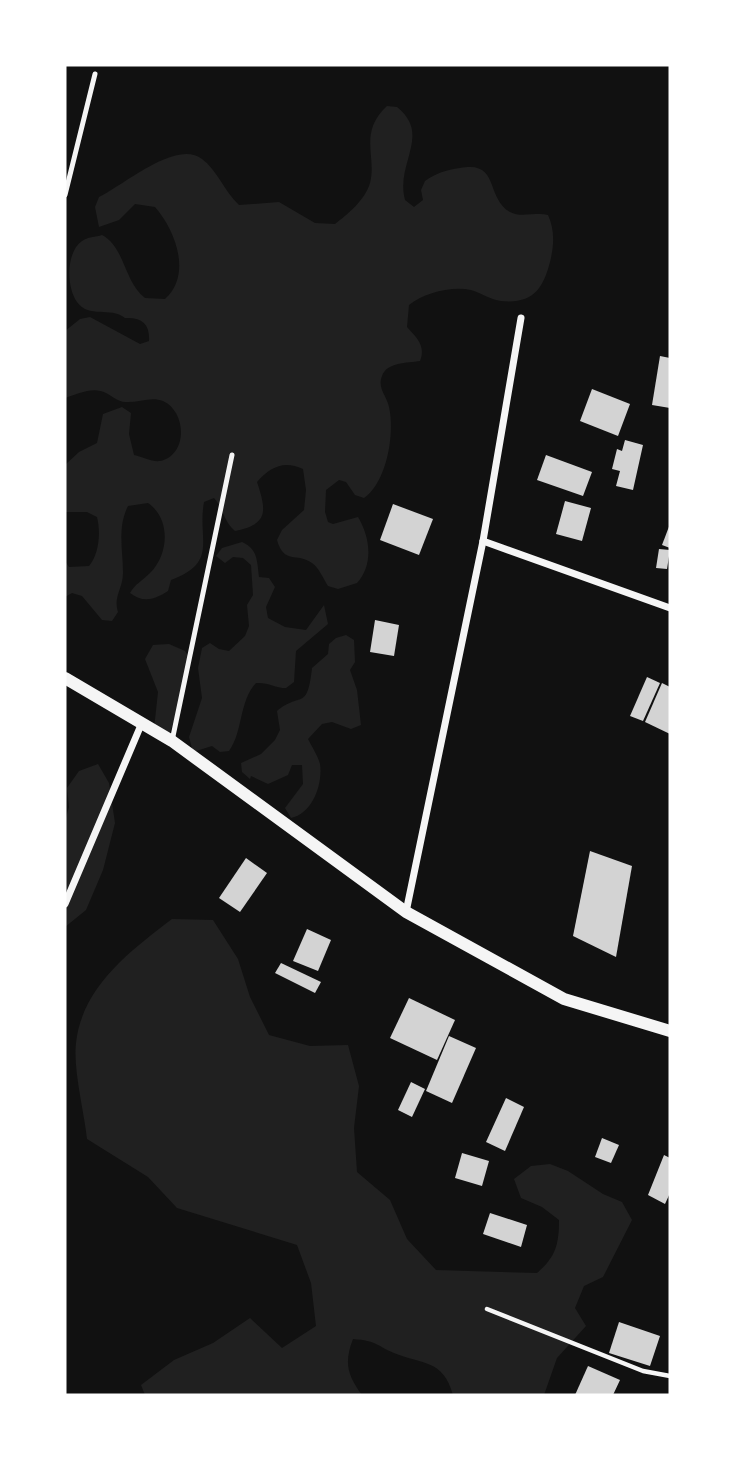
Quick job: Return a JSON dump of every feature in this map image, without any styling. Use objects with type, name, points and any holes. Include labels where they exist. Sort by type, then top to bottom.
[{"type":"street","points":[[406,912],[483,541],[521,318]]},
{"type":"street","points":[[483,541],[670,608]]},
{"type":"street","points":[[65,678],[172,741],[406,912],[564,999],[670,1031]]},
{"type":"street","points":[[65,904],[141,725]]},
{"type":"lane","points":[[65,195],[95,74]]},
{"type":"lane","points":[[172,741],[232,455]]},
{"type":"path","points":[[487,1309],[643,1371],[670,1376]]},
{"type":"shaded area","points":[[387,106],[397,107],[412,128],[404,174],[405,200],[414,207],[423,200],[421,190],[425,181],[437,174],[460,168],[481,169],[491,181],[497,198],[510,212],[518,215],[548,215],[553,244],[544,280],[535,293],[521,300],[501,301],[471,290],[455,289],[430,294],[409,305],[407,327],[420,342],[422,356],[420,361],[388,368],[382,376],[381,388],[391,418],[390,443],[384,469],[372,491],[364,498],[355,495],[346,482],[339,480],[326,490],[325,512],[328,522],[333,524],[358,517],[365,533],[368,559],[357,583],[338,589],[328,586],[312,563],[283,553],[277,540],[282,530],[304,510],[306,490],[303,469],[284,465],[267,472],[257,482],[263,509],[254,525],[235,531],[214,498],[204,502],[201,557],[186,573],[171,580],[168,591],[158,597],[144,599],[130,593],[150,573],[161,556],[164,527],[161,518],[148,503],[128,506],[122,531],[123,573],[117,602],[118,612],[112,621],[102,620],[82,596],[72,593],[65,597],[65,561],[69,567],[89,566],[97,549],[99,530],[97,517],[87,512],[65,512],[65,465],[79,452],[97,443],[103,414],[122,407],[131,413],[129,434],[134,455],[157,461],[169,457],[176,451],[181,433],[177,414],[163,401],[154,399],[123,402],[96,390],[65,398],[65,331],[80,319],[90,317],[140,344],[149,341],[148,330],[140,320],[87,310],[77,302],[71,288],[69,270],[77,246],[84,240],[102,235],[110,240],[133,283],[145,298],[165,299],[178,278],[175,240],[155,207],[135,204],[119,220],[99,227],[95,207],[99,197],[164,159],[191,154],[207,164],[239,205],[279,202],[315,223],[335,224],[356,206],[368,189],[372,173],[370,144],[373,126]]},
{"type":"shaded area","points":[[242,542],[254,552],[259,577],[269,578],[275,587],[266,607],[268,618],[285,627],[306,630],[324,605],[328,624],[296,651],[294,682],[286,688],[256,683],[247,699],[237,735],[229,751],[220,752],[212,746],[193,752],[189,737],[202,698],[198,668],[202,648],[210,643],[229,651],[245,636],[249,626],[247,605],[253,595],[251,565],[243,558],[233,557],[225,563],[216,556],[222,548]]},
{"type":"shaded area","points":[[346,635],[354,640],[355,662],[350,670],[357,690],[361,725],[351,729],[332,722],[322,724],[308,739],[320,764],[320,781],[310,805],[305,811],[291,818],[285,808],[303,784],[302,765],[292,765],[288,775],[268,784],[251,776],[250,779],[242,772],[241,763],[261,754],[275,740],[280,730],[277,711],[305,696],[312,668],[328,654],[329,644]]},
{"type":"shaded area","points":[[169,644],[185,651],[188,656],[178,709],[169,733],[154,729],[158,692],[145,659],[153,645]]},
{"type":"shaded area","points":[[98,764],[109,783],[115,823],[103,870],[86,910],[65,927],[65,821],[69,807],[67,788],[79,771]]},
{"type":"shaded area","points":[[172,919],[213,920],[238,959],[250,997],[269,1035],[310,1046],[348,1045],[359,1086],[354,1128],[357,1172],[390,1200],[407,1239],[436,1270],[537,1273],[543,1267],[555,1250],[559,1220],[542,1207],[521,1198],[514,1179],[531,1166],[550,1164],[568,1171],[603,1194],[622,1202],[632,1220],[603,1277],[584,1286],[575,1308],[586,1326],[557,1358],[544,1395],[453,1395],[444,1375],[431,1365],[394,1353],[372,1342],[353,1339],[348,1362],[353,1381],[362,1395],[145,1395],[141,1385],[174,1360],[213,1343],[250,1318],[282,1348],[316,1326],[311,1283],[297,1245],[177,1208],[148,1177],[87,1139],[75,1054],[80,1023],[88,1004],[110,972]]},
{"type":"building","points":[[660,356],[670,358],[670,408],[652,405]]},
{"type":"building","points":[[592,389],[630,404],[618,436],[580,421]]},
{"type":"building","points":[[625,440],[643,445],[633,490],[616,486],[620,471],[612,469],[617,449],[622,451]]},
{"type":"building","points":[[546,455],[592,472],[583,496],[537,480]]},
{"type":"building","points":[[565,501],[591,508],[582,541],[556,534]]},
{"type":"building","points":[[393,504],[433,519],[419,555],[380,540]]},
{"type":"building","points":[[670,524],[670,548],[662,545]]},
{"type":"building","points":[[659,549],[670,550],[667,569],[656,568]]},
{"type":"building","points":[[375,620],[399,625],[394,656],[370,652]]},
{"type":"building","points":[[647,677],[660,683],[643,721],[630,716]]},
{"type":"building","points":[[662,683],[670,687],[670,734],[645,722]]},
{"type":"building","points":[[590,851],[632,866],[616,957],[573,936]]},
{"type":"building","points":[[246,858],[267,873],[240,912],[219,898]]},
{"type":"building","points":[[307,929],[331,940],[318,971],[293,961]]},
{"type":"building","points":[[281,963],[321,982],[315,993],[275,973]]},
{"type":"building","points":[[409,998],[455,1020],[437,1060],[390,1038]]},
{"type":"building","points":[[449,1036],[476,1048],[452,1103],[426,1091]]},
{"type":"building","points":[[411,1082],[425,1089],[412,1117],[398,1110]]},
{"type":"building","points":[[506,1098],[524,1107],[505,1151],[486,1142]]},
{"type":"building","points":[[602,1138],[619,1145],[611,1163],[595,1157]]},
{"type":"building","points":[[462,1153],[489,1161],[482,1186],[455,1178]]},
{"type":"building","points":[[664,1155],[670,1158],[670,1193],[665,1204],[648,1195]]},
{"type":"building","points":[[490,1213],[527,1225],[521,1247],[483,1234]]},
{"type":"building","points":[[619,1322],[660,1336],[650,1366],[609,1353]]},
{"type":"building","points":[[588,1366],[620,1380],[613,1395],[575,1395]]}]
